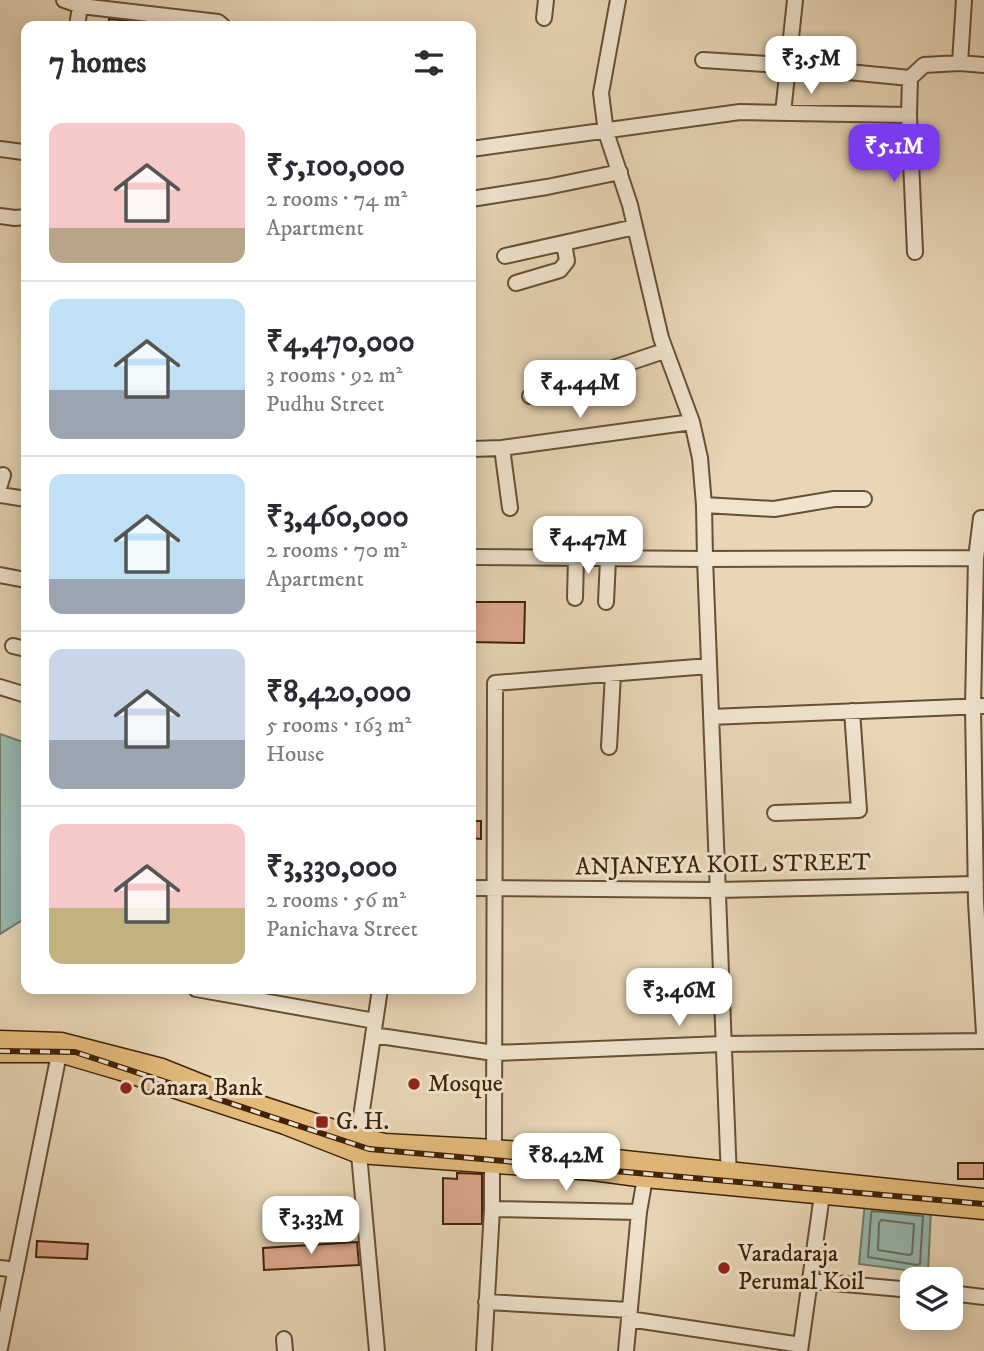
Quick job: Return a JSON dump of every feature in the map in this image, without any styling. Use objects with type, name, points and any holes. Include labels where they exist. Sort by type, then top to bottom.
[{"type":"main road","points":[[0,1040],[31,1040],[61,1047],[272,1121],[358,1145],[984,1198]]},
{"type":"main road","points":[[0,1053],[61,1047]]},
{"type":"main road","points":[[493,1156],[645,1178],[728,1177],[822,1195],[984,1210]]},
{"type":"street","points":[[64,0],[159,21]]},
{"type":"street","points":[[544,18],[546,0]]},
{"type":"street","points":[[618,0],[601,93],[606,132],[635,227],[664,351],[692,422],[700,458],[705,505],[728,1177]]},
{"type":"street","points":[[783,113],[795,0]]},
{"type":"street","points":[[959,0],[960,63]]},
{"type":"street","points":[[77,21],[81,3]]},
{"type":"street","points":[[703,60],[909,78],[924,65],[984,65]]},
{"type":"street","points":[[909,78],[915,252]]},
{"type":"street","points":[[476,148],[740,112],[909,115]]},
{"type":"street","points":[[0,149],[21,152]]},
{"type":"street","points":[[476,198],[620,172]]},
{"type":"street","points":[[0,216],[21,217]]},
{"type":"street","points":[[505,256],[635,227]]},
{"type":"street","points":[[516,283],[560,270],[567,261],[564,243]]},
{"type":"street","points":[[530,396],[664,351]]},
{"type":"street","points":[[476,449],[502,448],[692,422]]},
{"type":"street","points":[[502,448],[510,508]]},
{"type":"street","points":[[0,495],[21,498]]},
{"type":"street","points":[[705,505],[774,509],[834,499],[864,499]]},
{"type":"street","points":[[984,518],[981,518],[976,558],[976,884],[980,902],[984,1030]]},
{"type":"street","points":[[476,557],[976,558]]},
{"type":"street","points":[[575,598],[576,558]]},
{"type":"street","points":[[606,602],[608,559]]},
{"type":"street","points":[[0,575],[21,579]]},
{"type":"street","points":[[484,1351],[493,1156],[495,683],[709,666]]},
{"type":"street","points":[[609,747],[613,674]]},
{"type":"street","points":[[0,687],[21,693]]},
{"type":"street","points":[[711,717],[978,706]]},
{"type":"street","points":[[775,813],[859,810],[852,711]]},
{"type":"street","name":"ANJANEYA KOIL STREET","points":[[476,888],[717,890],[976,884]]},
{"type":"street","points":[[219,994],[494,1054],[723,1044],[984,1041]]},
{"type":"street","points":[[377,1351],[358,1145],[379,994]]},
{"type":"street","points":[[0,1349],[61,1047]]},
{"type":"street","points":[[626,1351],[639,1212],[645,1178]]},
{"type":"street","points":[[486,1302],[629,1315],[801,1348],[822,1195]]},
{"type":"street","points":[[492,1209],[639,1212]]},
{"type":"street","points":[[0,1268],[16,1270]]},
{"type":"street","points":[[811,1281],[900,1289]]},
{"type":"street","points":[[963,1295],[984,1297]]},
{"type":"water","points":[[0,734],[21,741],[21,921],[0,934]]},
{"type":"water","points":[[865,1202],[931,1209],[928,1267],[900,1267],[900,1269],[859,1264]]},
{"type":"building","points":[[476,602],[525,602],[524,643],[476,642]]},
{"type":"building","points":[[476,821],[481,821],[481,839],[476,838]]},
{"type":"building","points":[[958,1163],[984,1163],[984,1179],[958,1179]]},
{"type":"building","points":[[457,1173],[482,1174],[482,1224],[443,1224],[443,1178],[457,1179]]},
{"type":"building","points":[[37,1241],[88,1244],[87,1259],[36,1257]]},
{"type":"building","points":[[357,1242],[359,1265],[264,1270],[263,1248]]},
{"type":"railway","points":[[0,1051],[75,1052],[369,1149],[984,1204]]},
{"type":"place","name":"Mosque","points":[[414,1084]]},
{"type":"place","name":"Canara Bank","points":[[126,1088]]},
{"type":"place","name":"G. H.","points":[[322,1122]]},
{"type":"place","name":"Varadaraja Perumal Koil","points":[[724,1268]]}]
